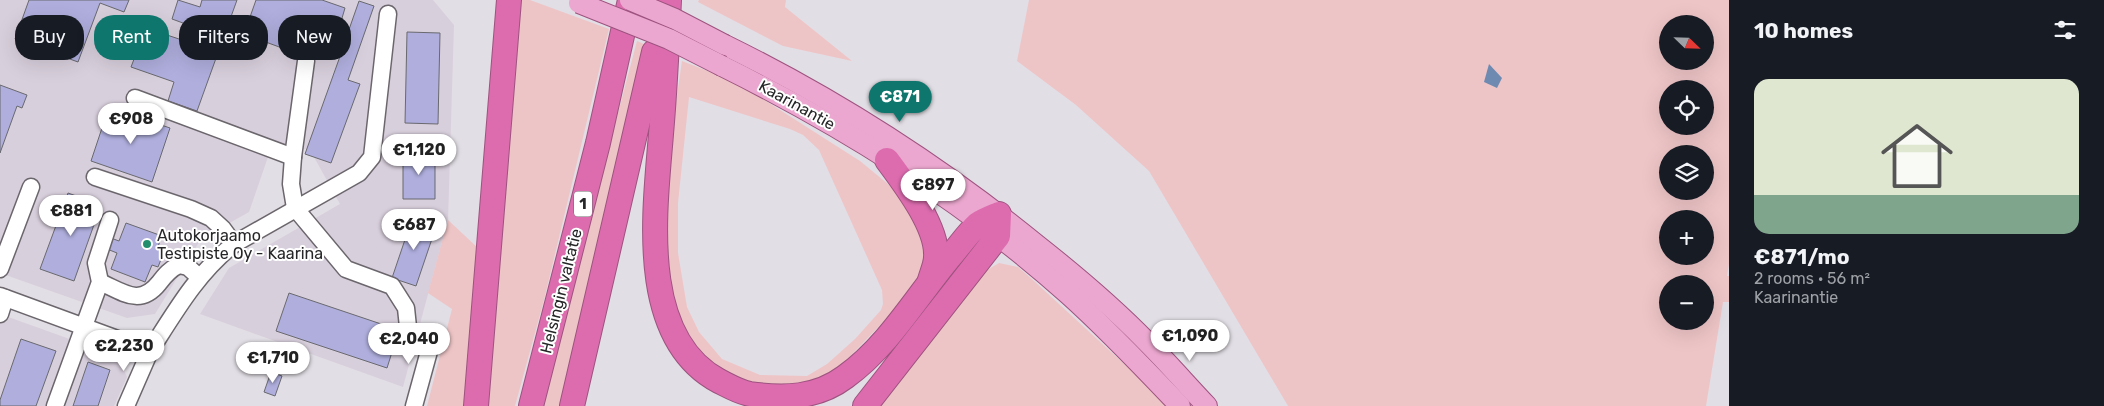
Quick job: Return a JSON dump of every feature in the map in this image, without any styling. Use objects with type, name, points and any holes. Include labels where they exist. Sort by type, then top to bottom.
[{"type":"highway","points":[[476,406],[509,0]]},
{"type":"highway","name":"Helsingin valtatie","points":[[531,406],[598,144],[630,0]]},
{"type":"highway","points":[[572,406],[666,0]]},
{"type":"highway","points":[[669,0],[654,231],[662,298],[675,334],[696,365],[712,377],[744,393],[774,397],[810,395],[829,388],[863,363],[897,326],[930,281],[992,224]]},
{"type":"highway","points":[[887,160],[910,192],[928,224],[936,257],[930,281]]},
{"type":"highway","points":[[865,406],[992,224]]},
{"type":"main road","name":"Kaarinantie","points":[[630,0],[675,19],[777,70],[905,146],[1068,294],[1180,406]]},
{"type":"main road","name":"Kaarinantie","points":[[575,1],[669,39],[770,89],[826,121],[992,224],[1085,284],[1147,342],[1207,406]]},
{"type":"street","points":[[126,406],[150,350],[199,277],[216,259],[234,244],[358,173],[372,157],[388,14]]},
{"type":"street","points":[[306,61],[293,157],[291,184],[295,208],[346,269],[392,286],[406,308],[408,327]]},
{"type":"street","points":[[135,98],[293,157]]},
{"type":"street","points":[[95,177],[211,218],[223,229],[234,244]]},
{"type":"street","points":[[0,269],[31,187]]},
{"type":"street","points":[[55,406],[100,282],[96,263],[110,220]]},
{"type":"street","points":[[100,282],[132,297],[143,296],[154,290],[171,269],[179,265],[188,268],[199,277]]},
{"type":"street","points":[[0,314],[3,297],[150,350]]},
{"type":"street","points":[[414,406],[434,333]]},
{"type":"shaded area","points":[[0,0],[433,0],[454,25],[448,220],[403,387],[200,314],[229,268],[340,204],[309,148],[268,157],[249,212],[201,239],[155,314],[127,318],[0,273]]},
{"type":"shaded area","points":[[521,0],[530,0],[609,29],[544,300],[515,406],[483,406],[505,161]]},
{"type":"shaded area","points":[[699,0],[786,0],[785,7],[852,61],[783,46],[698,2]]},
{"type":"shaded area","points":[[1029,0],[1729,0],[1729,264],[1727,276],[1729,276],[1729,302],[1723,302],[1706,406],[1288,406],[1149,171],[1076,105],[1017,61]]},
{"type":"shaded area","points":[[637,41],[646,45],[560,406],[541,406]]},
{"type":"shaded area","points":[[682,61],[736,82],[860,161],[888,184],[904,202],[924,240],[925,258],[912,292],[837,370],[803,386],[753,387],[704,359],[680,324],[666,264],[666,170]],"holes":[[[689,97],[790,129],[803,135],[819,150],[882,290],[883,304],[881,310],[855,339],[827,364],[807,376],[760,375],[722,359],[699,332],[687,307],[678,253],[678,203]]]},
{"type":"shaded area","points":[[448,220],[479,249],[466,406],[427,406],[452,309],[428,293]]},
{"type":"shaded area","points":[[999,263],[1018,267],[1148,386],[1166,406],[877,406],[987,270]]},
{"type":"shaded area","points":[[0,314],[117,356],[127,377],[114,406],[0,406]]},
{"type":"water","points":[[1489,64],[1502,78],[1497,88],[1484,82]]},
{"type":"building","points":[[29,0],[129,0],[124,12],[100,3],[84,46],[84,15],[24,15]]},
{"type":"building","points":[[178,0],[200,7],[202,0],[237,0],[232,15],[179,15],[179,22],[172,19]]},
{"type":"building","points":[[256,0],[322,0],[345,8],[343,15],[278,15],[278,47],[268,43],[268,15],[251,15]]},
{"type":"building","points":[[359,1],[374,6],[348,80],[360,84],[331,163],[305,154],[339,60],[351,60],[351,24]]},
{"type":"building","points":[[407,32],[440,33],[438,124],[405,123]]},
{"type":"building","points":[[169,36],[179,39],[179,60],[215,60],[197,111],[168,101],[174,82],[131,67],[134,60],[169,60]]},
{"type":"building","points":[[0,85],[27,95],[22,108],[17,106],[0,153]]},
{"type":"building","points":[[109,107],[170,128],[152,182],[91,161]]},
{"type":"building","points":[[435,152],[435,199],[403,199],[403,153]]},
{"type":"building","points":[[68,193],[101,205],[74,281],[40,269]]},
{"type":"building","points":[[413,216],[437,224],[416,286],[392,278]]},
{"type":"building","points":[[126,223],[162,236],[157,249],[164,252],[158,267],[152,265],[145,282],[111,269],[117,253],[107,249],[111,238],[119,241]]},
{"type":"building","points":[[289,293],[399,330],[387,368],[276,331]]},
{"type":"building","points":[[21,339],[56,351],[36,406],[0,406],[0,400]]},
{"type":"building","points":[[88,362],[110,370],[98,406],[73,406]]},
{"type":"building","points":[[271,372],[282,376],[275,396],[264,392]]},
{"type":"place","name":"Autokorjaamo Testipiste Oy - Kaarina","points":[[147,244]]}]
